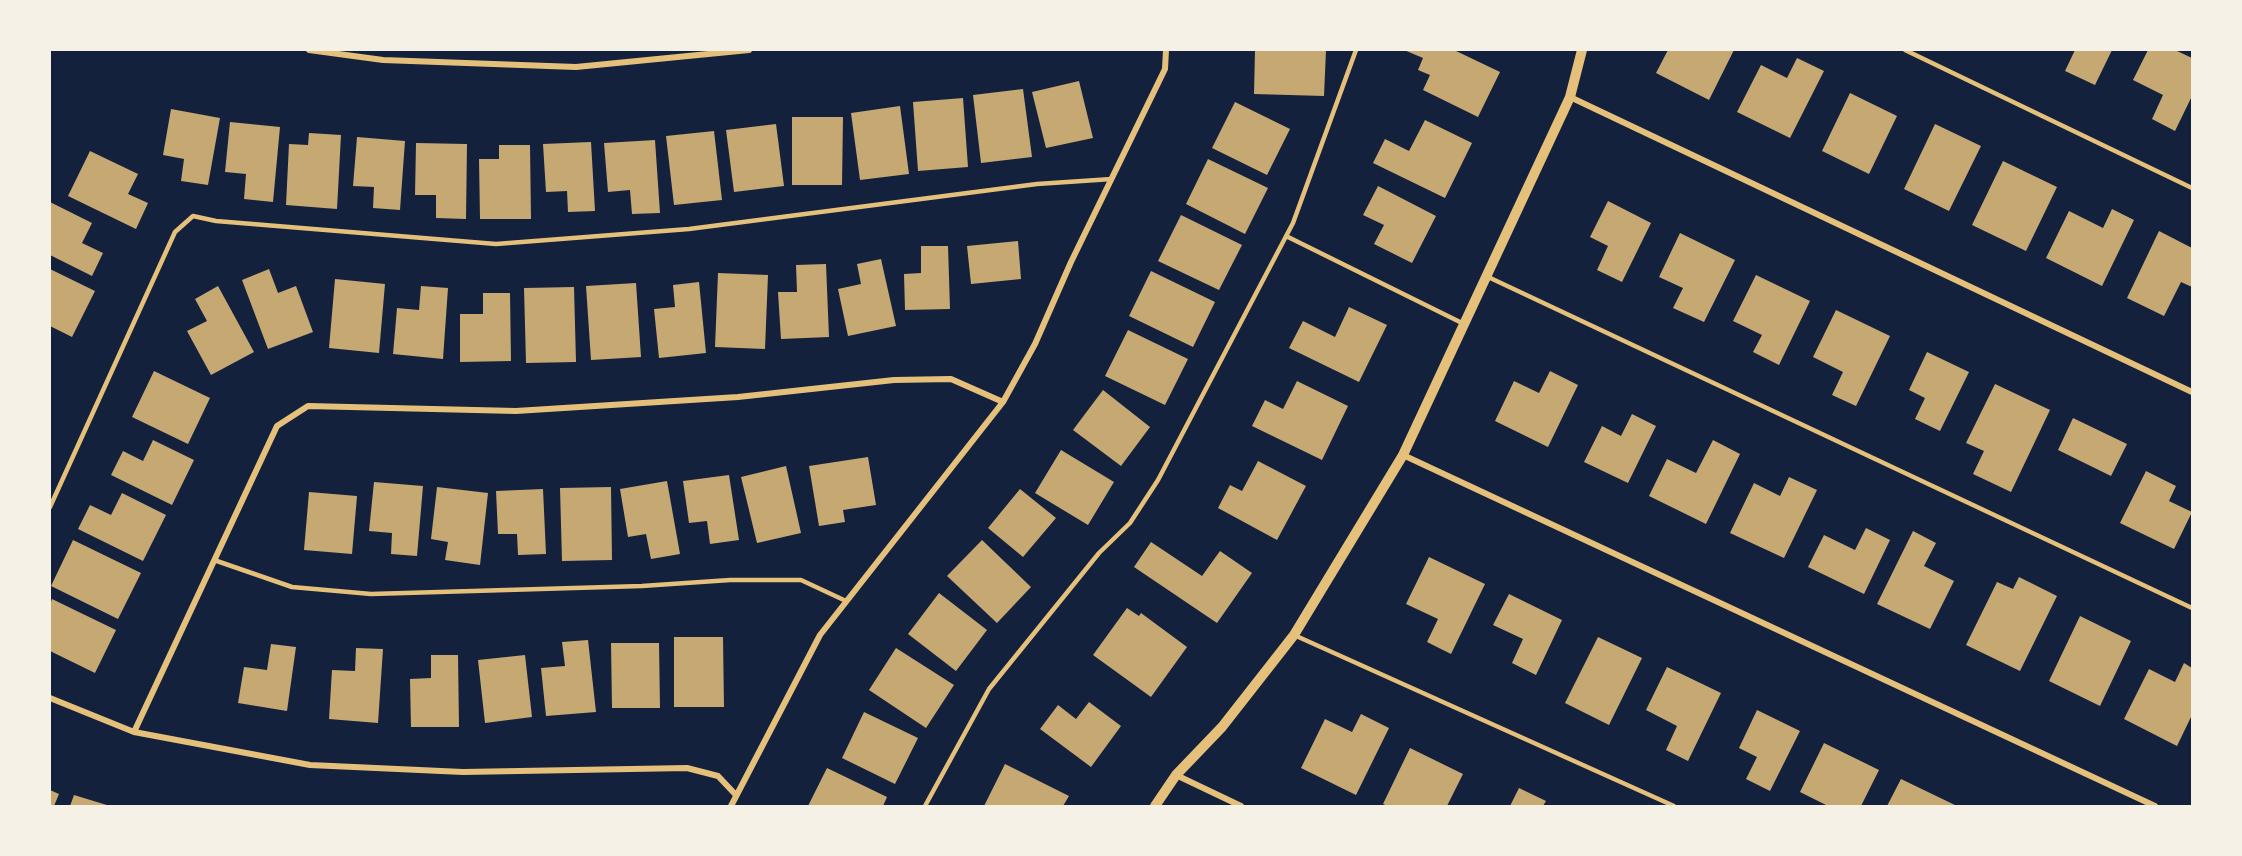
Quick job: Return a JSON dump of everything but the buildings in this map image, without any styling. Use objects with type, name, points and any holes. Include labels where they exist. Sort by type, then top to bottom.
[{"type":"street","points":[[309,50],[383,60],[576,67],[748,50]]},
{"type":"street","points":[[731,807],[735,794],[820,634],[1003,402],[1035,344],[1165,69],[1166,50]]},
{"type":"street","points":[[1155,807],[1176,775],[1222,727],[1294,635],[1403,454],[1570,97],[1582,50]]},
{"type":"street","points":[[1570,97],[2193,392]]},
{"type":"street","points":[[134,732],[277,426],[308,406],[516,411],[738,397],[894,380],[951,379],[1003,402]]},
{"type":"street","points":[[1403,454],[2155,807]]},
{"type":"street","points":[[50,698],[134,732],[309,765],[463,772],[687,768],[718,776],[735,794]]},
{"type":"street","points":[[1176,775],[1241,807]]},
{"type":"lane","points":[[925,807],[989,689],[1099,553],[1130,523],[1158,480],[1286,236],[1356,50]]},
{"type":"lane","points":[[1905,50],[2193,188]]},
{"type":"lane","points":[[50,507],[175,232],[193,216],[216,221],[496,243],[689,229],[1037,184],[1112,179]]},
{"type":"lane","points":[[1286,236],[1464,324]]},
{"type":"lane","points":[[1486,276],[2193,608]]},
{"type":"lane","points":[[214,560],[292,587],[371,594],[642,586],[730,580],[801,580],[846,601]]},
{"type":"lane","points":[[1294,635],[1674,807]]}]
